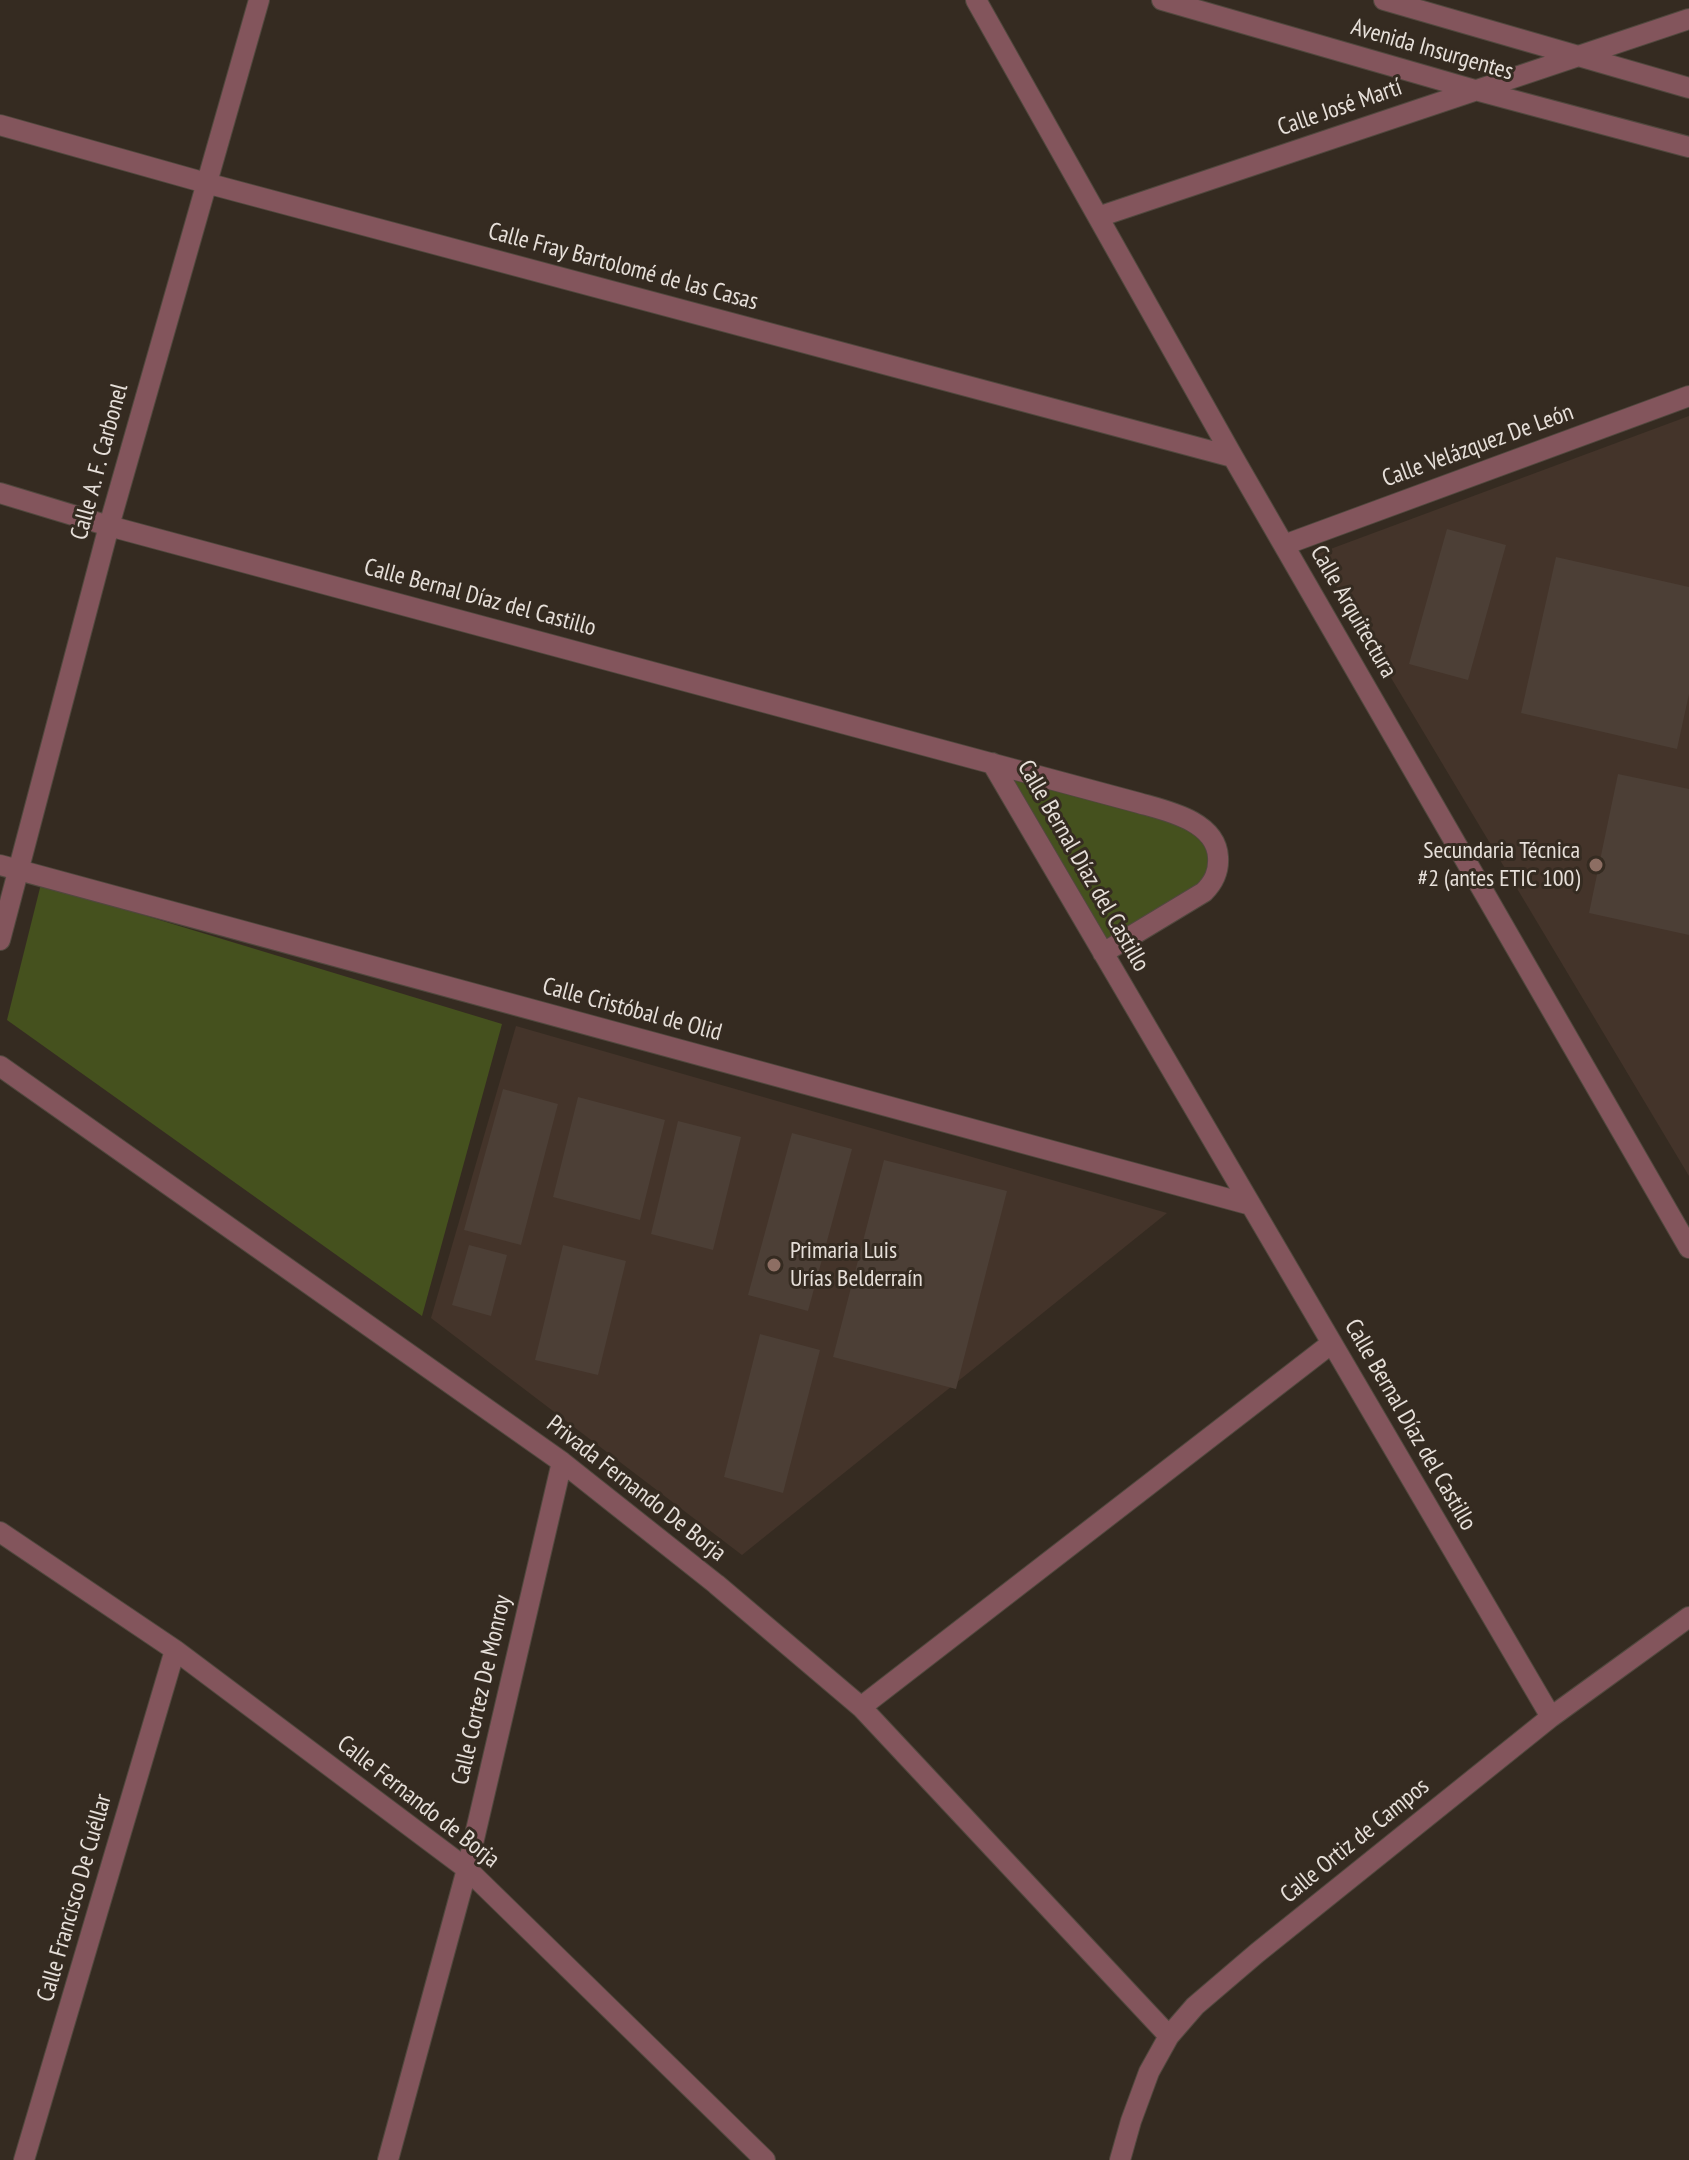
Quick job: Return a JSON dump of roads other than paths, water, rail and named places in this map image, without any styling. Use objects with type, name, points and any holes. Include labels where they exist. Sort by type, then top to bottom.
[{"type":"street","name":"Calle A. F. Carbonel","points":[[0,940],[9,868],[259,0]]},
{"type":"street","name":"Calle Arquitectura","points":[[976,0],[1233,457],[1689,1248]]},
{"type":"street","name":"Avenida Insurgentes","points":[[1162,0],[1475,90],[1689,147]]},
{"type":"street","name":"Avenida Insurgentes","points":[[1384,0],[1689,88]]},
{"type":"street","name":"Calle José Martí","points":[[1098,217],[1689,19]]},
{"type":"street","name":"Calle Fray Bartolomé de las Casas","points":[[0,125],[206,183],[1233,457]]},
{"type":"street","name":"Calle Velázquez De León","points":[[1284,545],[1689,396]]},
{"type":"street","name":"Calle Bernal Díaz del Castillo","points":[[0,493],[109,526],[992,763],[1551,1717]]},
{"type":"street","points":[[992,763],[1178,815],[1210,835],[1217,847],[1217,875],[1204,892],[1103,953]]},
{"type":"street","name":"Calle Cristóbal de Olid","points":[[9,868],[1251,1205]]},
{"type":"street","name":"Privada Fernando De Borja","points":[[0,1066],[562,1462],[676,1550],[861,1707],[1169,2036]]},
{"type":"street","points":[[861,1707],[1332,1343]]},
{"type":"street","name":"Calle Cortez De Monroy","points":[[388,2160],[467,1869],[562,1462]]},
{"type":"street","name":"Calle Fernando de Borja","points":[[0,1532],[175,1650],[467,1869],[763,2159]]},
{"type":"street","name":"Calle Ortiz de Campos","points":[[1120,2160],[1149,2072],[1169,2036],[1195,2006],[1551,1717],[1689,1617]]},
{"type":"street","name":"Calle Francisco De Cuéllar","points":[[24,2160],[175,1650]]},
{"type":"place","name":"Secundaria Técnica #2 (antes ETIC 100)","points":[[1596,865]]},
{"type":"place","name":"Primaria Luis Urías Belderraín","points":[[774,1265]]}]
